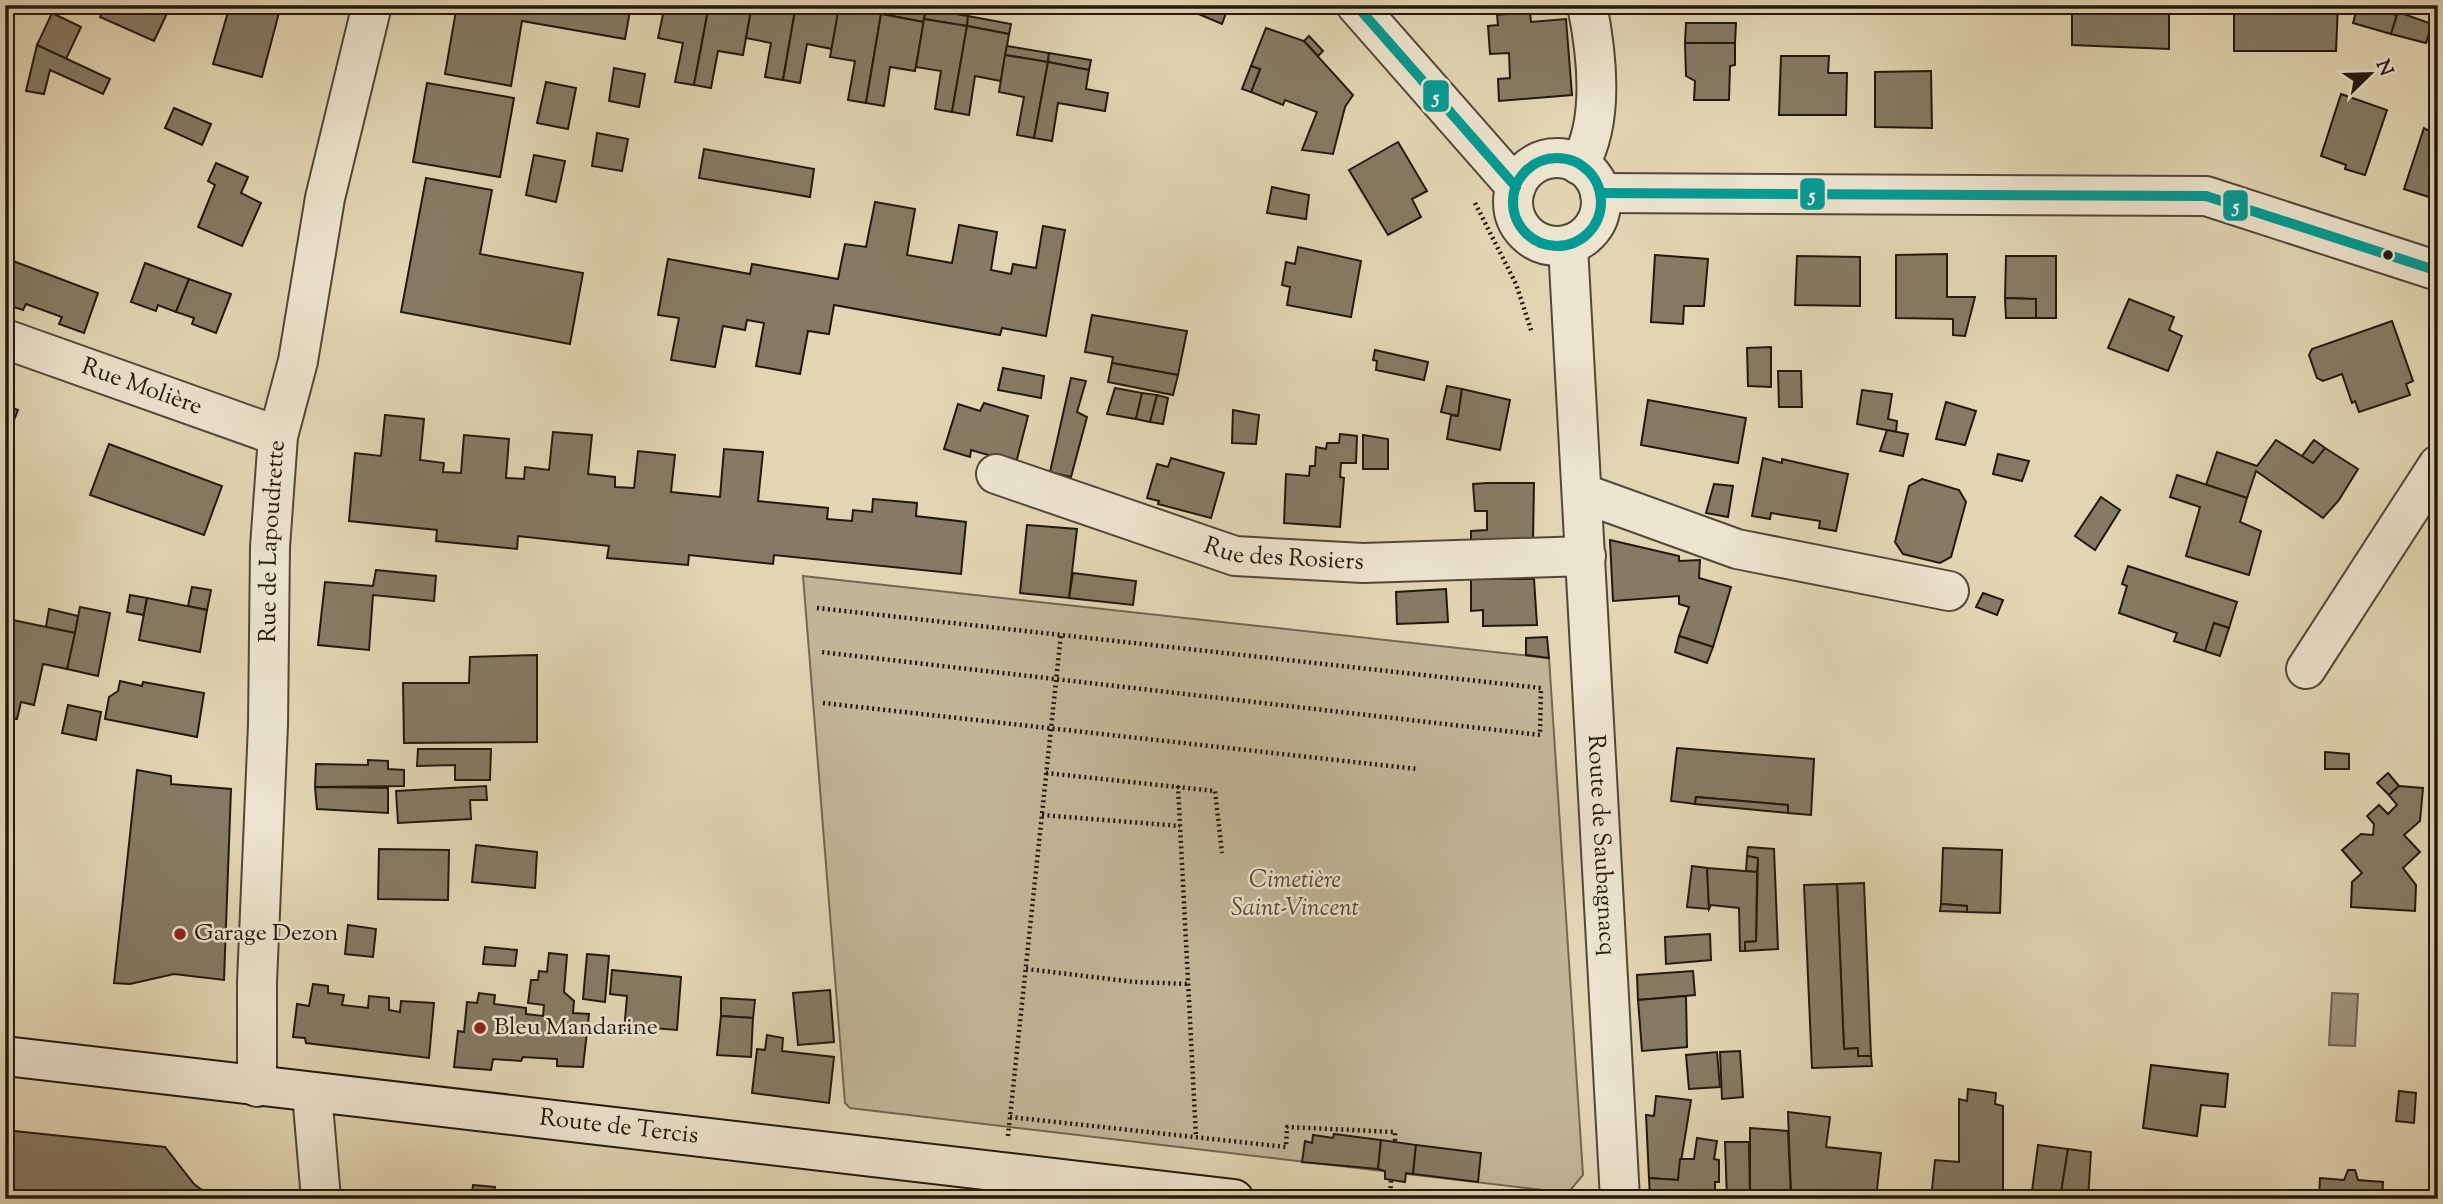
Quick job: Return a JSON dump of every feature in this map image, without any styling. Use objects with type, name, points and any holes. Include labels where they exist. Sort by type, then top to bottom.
[{"type":"street","name":"Rue de Lapoudrette","points":[[257,1087],[257,982],[268,725],[270,547],[278,436],[298,361],[324,198],[372,5]]},
{"type":"street","points":[[1356,5],[1516,187]]},
{"type":"street","points":[[1587,5],[1596,90],[1590,146],[1590,179],[1600,214],[1593,228],[1582,240],[1568,246],[1538,243],[1517,223],[1513,208],[1516,187],[1530,167],[1544,160],[1559,158],[1590,179],[2206,195],[2438,271]]},
{"type":"street","name":"Route de Saubagnacq","points":[[1568,246],[1568,296],[1586,556],[1620,1199]]},
{"type":"street","name":"Rue Molière","points":[[5,339],[278,436]]},
{"type":"street","points":[[2306,669],[2438,465]]},
{"type":"street","name":"Rue des Rosiers","points":[[996,474],[1236,556],[1363,563],[1586,556]]},
{"type":"street","points":[[1582,493],[1737,549],[1950,591]]},
{"type":"street","name":"Route de Tercis","points":[[5,1056],[1234,1199]]},
{"type":"street","points":[[312,1093],[321,1199]]},
{"type":"path","points":[[1471,191],[1480,215],[1516,284],[1533,338]]},
{"type":"path","points":[[817,608],[1541,688],[1540,734],[821,652]]},
{"type":"path","points":[[1004,1171],[1061,634]]},
{"type":"path","points":[[823,703],[1417,769]]},
{"type":"path","points":[[1046,773],[1215,791],[1223,853]]},
{"type":"path","points":[[1178,786],[1196,1137]]},
{"type":"path","points":[[1042,816],[1180,826]]},
{"type":"path","points":[[1026,969],[1135,982],[1188,984]]},
{"type":"path","points":[[1010,1117],[1286,1147],[1287,1127],[1395,1132],[1395,1142]]},
{"type":"path","points":[[1390,1199],[1391,1180]]},
{"type":"green space","name":"Cimetière Saint-Vincent","points":[[803,576],[1549,658],[1583,1175],[1568,1193],[850,1108],[845,1103]]},
{"type":"shaded area","points":[[2332,993],[2358,994],[2355,1046],[2329,1045]]},
{"type":"building","points":[[106,5],[171,5],[154,41],[100,17]]},
{"type":"building","points":[[230,5],[281,5],[262,77],[213,64]]},
{"type":"building","points":[[457,5],[631,5],[625,39],[522,21],[511,86],[445,74]]},
{"type":"building","points":[[665,5],[709,5],[694,85],[675,82],[683,43],[658,38]]},
{"type":"building","points":[[709,5],[752,5],[743,55],[718,51],[711,88],[694,85]]},
{"type":"building","points":[[752,5],[796,5],[783,80],[765,77],[771,43],[746,38]]},
{"type":"building","points":[[796,5],[840,5],[832,49],[807,44],[800,83],[783,80]]},
{"type":"building","points":[[840,5],[878,5],[883,6],[881,14]]},
{"type":"building","points":[[1177,5],[1229,5],[1222,24]]},
{"type":"building","points":[[2072,5],[2169,5],[2169,49],[2072,45]]},
{"type":"building","points":[[2234,5],[2338,5],[2336,51],[2234,51]]},
{"type":"building","points":[[2358,5],[2397,15],[2391,34],[2353,23]]},
{"type":"building","points":[[883,6],[925,13],[924,22],[881,14]]},
{"type":"building","points":[[839,7],[881,14],[866,103],[848,100],[855,61],[830,57]]},
{"type":"building","points":[[926,9],[968,16],[967,26],[924,19]]},
{"type":"building","points":[[1530,12],[1531,22],[1566,19],[1572,95],[1499,101],[1498,79],[1510,78],[1509,53],[1490,54],[1488,26],[1498,25],[1497,15]]},
{"type":"building","points":[[2398,12],[2432,24],[2426,43],[2391,34]]},
{"type":"building","points":[[52,13],[81,27],[66,59],[37,45]]},
{"type":"building","points":[[881,14],[924,22],[915,71],[890,67],[884,106],[866,103]]},
{"type":"building","points":[[968,16],[1011,24],[1009,34],[967,26]]},
{"type":"building","points":[[924,19],[967,26],[952,112],[935,109],[941,71],[916,67]]},
{"type":"building","points":[[1686,23],[1736,23],[1735,43],[1685,43]]},
{"type":"building","points":[[967,26],[1009,34],[1001,81],[975,76],[969,115],[952,112]]},
{"type":"building","points":[[1266,28],[1304,41],[1353,95],[1345,107],[1333,154],[1302,150],[1317,112],[1285,100],[1283,105],[1251,92],[1260,69],[1251,66]]},
{"type":"building","points":[[2438,33],[2438,65],[2429,62]]},
{"type":"building","points":[[1309,36],[1323,51],[1318,56],[1304,41]]},
{"type":"building","points":[[1685,43],[1735,43],[1735,65],[1730,66],[1729,100],[1694,100],[1695,81],[1686,76]]},
{"type":"building","points":[[37,45],[110,79],[103,94],[50,70],[44,94],[26,91]]},
{"type":"building","points":[[1007,46],[1049,53],[1048,62],[1005,55]]},
{"type":"building","points":[[1049,53],[1091,60],[1089,70],[1048,62]]},
{"type":"building","points":[[1005,55],[1048,62],[1034,138],[1017,135],[1024,97],[999,92]]},
{"type":"building","points":[[1781,56],[1829,56],[1828,73],[1847,73],[1846,115],[1779,115]]},
{"type":"building","points":[[1048,62],[1089,70],[1086,89],[1108,93],[1105,111],[1058,103],[1052,141],[1034,138]]},
{"type":"building","points":[[1251,66],[1260,69],[1251,92],[1242,89]]},
{"type":"building","points":[[614,68],[645,74],[639,107],[609,101]]},
{"type":"building","points":[[1931,71],[1932,128],[1875,127],[1875,72]]},
{"type":"building","points":[[546,82],[576,88],[568,129],[537,123]]},
{"type":"building","points":[[427,83],[514,98],[500,177],[413,162]]},
{"type":"building","points":[[2341,94],[2387,110],[2365,175],[2345,169],[2346,165],[2321,156]]},
{"type":"building","points":[[174,108],[211,124],[202,145],[165,128]]},
{"type":"building","points":[[2424,128],[2438,136],[2438,200],[2404,189]]},
{"type":"building","points":[[597,133],[628,139],[622,171],[592,166]]},
{"type":"building","points":[[1398,142],[1427,191],[1412,199],[1421,217],[1388,235],[1349,170]]},
{"type":"building","points":[[704,149],[814,169],[810,197],[699,178]]},
{"type":"building","points":[[534,155],[565,161],[556,202],[526,195]]},
{"type":"building","points":[[216,163],[248,177],[241,193],[261,203],[242,246],[198,227],[215,185],[208,181]]},
{"type":"building","points":[[426,178],[492,190],[480,254],[583,273],[570,344],[401,312]]},
{"type":"building","points":[[1272,187],[1309,195],[1306,219],[1267,213]]},
{"type":"building","points":[[875,202],[915,209],[907,255],[952,263],[959,225],[997,232],[991,270],[1011,274],[1013,264],[1036,268],[1043,226],[1065,230],[1046,336],[1002,328],[1000,335],[834,305],[829,334],[808,331],[800,374],[756,366],[764,323],[747,320],[745,330],[723,326],[715,367],[671,360],[679,318],[658,315],[668,259],[750,274],[752,264],[838,279],[845,244],[866,247]]},
{"type":"building","points":[[1298,247],[1361,261],[1351,317],[1287,305],[1290,287],[1282,285],[1286,262],[1295,264]]},
{"type":"building","points":[[1947,254],[1947,297],[1975,297],[1965,336],[1953,335],[1953,319],[1896,318],[1896,255]]},
{"type":"building","points":[[1655,255],[1708,259],[1704,306],[1684,306],[1683,324],[1651,322]]},
{"type":"building","points":[[1797,256],[1860,257],[1860,306],[1795,305]]},
{"type":"building","points":[[2006,256],[2056,256],[2056,318],[2036,318],[2036,299],[2005,298]]},
{"type":"building","points":[[13,261],[98,293],[84,333],[59,324],[62,317],[26,304],[23,310],[5,304],[5,283]]},
{"type":"building","points":[[145,263],[189,279],[176,312],[158,305],[156,311],[131,302]]},
{"type":"building","points":[[189,279],[231,294],[216,333],[192,324],[194,318],[176,312]]},
{"type":"building","points":[[2005,298],[2036,299],[2036,318],[2006,318]]},
{"type":"building","points":[[2129,299],[2174,317],[2169,330],[2182,336],[2168,371],[2108,348]]},
{"type":"building","points":[[1092,315],[1187,331],[1178,375],[1112,363],[1113,357],[1085,352]]},
{"type":"building","points":[[2392,321],[2413,381],[2406,384],[2410,395],[2359,412],[2355,401],[2352,403],[2342,374],[2323,381],[2317,378],[2309,355],[2312,349]]},
{"type":"building","points":[[1771,347],[1771,387],[1748,386],[1747,348]]},
{"type":"building","points":[[1375,350],[1428,362],[1424,380],[1376,370],[1377,361],[1373,360]]},
{"type":"building","points":[[1112,363],[1178,375],[1173,395],[1108,382]]},
{"type":"building","points":[[1003,368],[1044,376],[1041,398],[998,390]]},
{"type":"building","points":[[1778,371],[1801,371],[1802,407],[1779,407]]},
{"type":"building","points":[[1071,378],[1086,381],[1077,412],[1087,417],[1071,477],[1050,472]]},
{"type":"building","points":[[1447,386],[1462,389],[1458,416],[1441,412]]},
{"type":"building","points":[[1115,388],[1142,393],[1136,419],[1107,414]]},
{"type":"building","points":[[1462,389],[1510,400],[1500,450],[1447,439],[1451,415],[1458,416]]},
{"type":"building","points":[[1862,390],[1892,394],[1888,419],[1897,421],[1896,432],[1857,424]]},
{"type":"building","points":[[1142,393],[1157,395],[1150,422],[1136,419]]},
{"type":"building","points":[[1157,395],[1168,398],[1163,424],[1150,422]]},
{"type":"building","points":[[1648,400],[1746,418],[1738,463],[1641,445]]},
{"type":"building","points":[[1946,402],[1976,411],[1965,445],[1936,439]]},
{"type":"building","points":[[984,403],[1028,416],[1016,463],[971,450],[970,457],[944,449],[958,404],[980,411]]},
{"type":"building","points":[[5,406],[18,410],[5,443]]},
{"type":"building","points":[[1233,410],[1259,415],[1256,444],[1232,443]]},
{"type":"building","points":[[385,415],[424,419],[420,460],[444,463],[443,472],[461,473],[464,435],[509,439],[506,478],[524,479],[525,467],[549,470],[553,432],[592,435],[588,474],[615,477],[615,487],[634,488],[638,451],[675,455],[671,492],[720,497],[724,449],[763,452],[758,501],[828,508],[827,519],[852,521],[853,510],[872,512],[873,499],[917,503],[916,516],[966,522],[961,574],[774,555],[773,564],[689,555],[688,565],[607,558],[609,546],[518,536],[517,549],[436,541],[437,530],[349,521],[355,453],[381,456]]},
{"type":"building","points":[[1887,430],[1908,434],[1903,456],[1880,451]]},
{"type":"building","points":[[1340,434],[1357,436],[1356,463],[1341,463],[1340,477],[1344,478],[1340,527],[1284,523],[1286,474],[1309,476],[1310,466],[1315,466],[1316,447],[1326,449],[1327,443],[1339,443]]},
{"type":"building","points":[[1363,435],[1388,439],[1388,469],[1363,469]]},
{"type":"building","points":[[2276,440],[2313,463],[2325,448],[2358,469],[2339,500],[2323,518],[2256,471],[2247,498],[2206,485],[2217,452],[2257,466]]},
{"type":"building","points":[[2314,440],[2325,448],[2313,463],[2302,456]]},
{"type":"building","points":[[109,444],[222,486],[204,535],[90,495]]},
{"type":"building","points":[[1998,454],[2029,461],[2022,481],[1993,474]]},
{"type":"building","points":[[1171,458],[1224,473],[1211,518],[1158,504],[1159,501],[1147,498],[1157,464],[1168,467]]},
{"type":"building","points":[[1763,458],[1782,463],[1782,459],[1848,474],[1836,531],[1819,528],[1820,521],[1771,513],[1770,519],[1752,516]]},
{"type":"building","points":[[2177,475],[2247,498],[2240,522],[2261,531],[2249,575],[2186,556],[2200,507],[2170,497]]},
{"type":"building","points":[[1922,479],[1959,490],[1966,502],[1951,557],[1940,563],[1903,554],[1895,542],[1909,486]]},
{"type":"building","points":[[1534,483],[1533,540],[1471,541],[1471,531],[1487,530],[1487,511],[1475,511],[1473,484]]},
{"type":"building","points":[[1714,484],[1733,486],[1728,517],[1706,513]]},
{"type":"building","points":[[2101,497],[2120,510],[2095,550],[2075,536]]},
{"type":"building","points":[[1027,525],[1077,529],[1069,598],[1020,593]]},
{"type":"building","points":[[1610,540],[1679,556],[1679,561],[1700,560],[1699,578],[1731,587],[1713,647],[1679,636],[1689,607],[1679,604],[1679,596],[1613,601]]},
{"type":"building","points":[[2128,566],[2237,602],[2229,628],[2214,623],[2205,651],[2174,641],[2177,633],[2119,613],[2127,586],[2122,584]]},
{"type":"building","points":[[376,570],[436,576],[434,601],[373,595],[369,650],[318,645],[325,582],[373,586]]},
{"type":"building","points":[[1073,573],[1136,581],[1133,605],[1069,598]]},
{"type":"building","points":[[1471,579],[1534,579],[1537,625],[1483,626],[1483,610],[1471,611]]},
{"type":"building","points":[[192,587],[211,590],[207,610],[188,606]]},
{"type":"building","points":[[1446,589],[1448,622],[1397,624],[1396,592]]},
{"type":"building","points":[[1983,593],[2003,600],[1997,615],[1976,607]]},
{"type":"building","points":[[130,595],[147,598],[144,615],[127,612]]},
{"type":"building","points":[[147,598],[207,610],[200,652],[139,640]]},
{"type":"building","points":[[80,607],[110,613],[98,676],[67,669]]},
{"type":"building","points":[[49,609],[78,616],[75,633],[46,627]]},
{"type":"building","points":[[8,619],[75,633],[67,669],[43,664],[34,705],[21,702],[17,719],[5,717]]},
{"type":"building","points":[[2214,623],[2229,628],[2220,656],[2205,651]]},
{"type":"building","points":[[1679,636],[1713,647],[1707,663],[1675,652]]},
{"type":"building","points":[[1547,637],[1549,658],[1526,655],[1526,638]]},
{"type":"building","points":[[537,655],[537,742],[404,743],[403,683],[469,683],[470,657]]},
{"type":"building","points":[[120,681],[142,686],[143,682],[204,693],[197,737],[105,719],[109,697],[118,691]]},
{"type":"building","points":[[68,705],[101,712],[96,740],[62,733]]},
{"type":"building","points":[[1677,748],[1814,759],[1811,815],[1788,813],[1788,805],[1696,797],[1695,804],[1671,801]]},
{"type":"building","points":[[418,749],[491,749],[490,780],[455,780],[455,765],[417,766]]},
{"type":"building","points":[[2325,752],[2349,754],[2349,769],[2325,769]]},
{"type":"building","points":[[368,760],[388,761],[388,769],[404,770],[404,786],[315,787],[316,764],[368,765]]},
{"type":"building","points":[[137,770],[171,776],[171,784],[231,789],[224,980],[174,974],[130,984],[114,983]]},
{"type":"building","points":[[2388,773],[2399,786],[2389,795],[2377,783]]},
{"type":"building","points":[[486,786],[487,800],[470,800],[471,819],[398,823],[396,791]]},
{"type":"building","points":[[2399,786],[2423,788],[2420,821],[2404,835],[2420,852],[2403,868],[2416,885],[2415,911],[2351,907],[2352,882],[2362,873],[2342,850],[2361,834],[2373,835],[2374,824],[2367,816],[2379,805],[2388,814],[2397,805],[2389,795]]},
{"type":"building","points":[[315,787],[388,788],[388,813],[317,809]]},
{"type":"building","points":[[1696,797],[1788,805],[1788,813],[1695,804]]},
{"type":"building","points":[[476,845],[537,852],[535,888],[472,882]]},
{"type":"building","points":[[1748,847],[1774,849],[1778,949],[1745,951],[1745,942],[1756,941],[1758,858],[1747,856]]},
{"type":"building","points":[[1943,848],[2002,850],[2000,913],[1967,912],[1967,906],[1941,904]]},
{"type":"building","points":[[379,849],[449,850],[448,900],[378,899]]},
{"type":"building","points":[[1747,856],[1758,858],[1757,872],[1746,871]]},
{"type":"building","points":[[1692,866],[1707,868],[1709,909],[1687,907]]},
{"type":"building","points":[[1707,868],[1757,872],[1756,941],[1745,942],[1745,951],[1740,951],[1739,908],[1711,905],[1709,909]]},
{"type":"building","points":[[1864,883],[1871,1056],[1858,1056],[1858,1048],[1844,1049],[1837,884]]},
{"type":"building","points":[[1837,884],[1844,1049],[1858,1048],[1858,1056],[1871,1056],[1872,1066],[1812,1068],[1804,885]]},
{"type":"building","points":[[1941,904],[1967,906],[1967,912],[1940,911]]},
{"type":"building","points":[[348,925],[376,929],[373,957],[345,954]]},
{"type":"building","points":[[1710,934],[1711,960],[1666,964],[1665,937]]},
{"type":"building","points":[[485,947],[517,950],[515,966],[483,964]]},
{"type":"building","points":[[549,953],[567,955],[564,992],[574,1001],[573,1013],[589,1014],[583,1067],[557,1066],[557,1059],[523,1057],[521,1061],[493,1059],[491,1070],[454,1067],[458,1031],[464,1032],[467,1002],[477,1003],[479,993],[495,995],[494,1004],[526,1008],[526,1014],[543,1016],[544,1005],[528,1003],[531,980],[538,980],[539,971],[547,972]]},
{"type":"building","points":[[587,954],[609,956],[605,1002],[583,999]]},
{"type":"building","points":[[612,970],[681,977],[677,1030],[653,1028],[652,1035],[624,1032],[627,996],[610,994]]},
{"type":"building","points":[[1693,971],[1695,995],[1638,1000],[1637,975]]},
{"type":"building","points":[[313,984],[328,986],[328,993],[344,995],[342,1005],[368,1008],[369,996],[389,998],[389,1010],[400,1012],[401,1001],[434,1003],[429,1058],[306,1043],[305,1038],[293,1037],[297,1004],[309,1006]]},
{"type":"building","points":[[830,990],[834,1042],[798,1045],[793,993]]},
{"type":"building","points":[[1686,996],[1687,1047],[1642,1051],[1638,1000]]},
{"type":"building","points":[[721,998],[755,1000],[753,1018],[721,1016]]},
{"type":"building","points":[[721,1016],[753,1018],[751,1057],[717,1055]]},
{"type":"building","points":[[767,1035],[783,1038],[782,1051],[834,1057],[829,1103],[752,1093],[757,1049],[765,1050]]},
{"type":"building","points":[[1740,1051],[1743,1097],[1722,1099],[1720,1052]]},
{"type":"building","points":[[1717,1052],[1720,1087],[1689,1089],[1686,1055]]},
{"type":"building","points":[[2151,1065],[2228,1074],[2225,1107],[2201,1105],[2197,1136],[2143,1128]]},
{"type":"building","points":[[1968,1089],[1996,1093],[1995,1104],[2003,1106],[2003,1199],[1931,1199],[1935,1160],[1959,1162],[1959,1099],[1967,1101]]},
{"type":"building","points":[[2399,1091],[2416,1093],[2414,1123],[2396,1121]]},
{"type":"building","points":[[1656,1096],[1691,1100],[1678,1180],[1649,1178],[1646,1115],[1654,1116]]},
{"type":"building","points":[[1788,1112],[1830,1117],[1826,1147],[1881,1153],[1876,1199],[1826,1199],[1791,1194]]},
{"type":"building","points":[[1750,1128],[1788,1131],[1791,1199],[1750,1199]]},
{"type":"building","points":[[5,1130],[165,1147],[194,1184],[214,1199],[5,1199]]},
{"type":"building","points":[[1334,1134],[1381,1140],[1378,1169],[1302,1162],[1305,1141],[1312,1143],[1313,1135],[1333,1138]]},
{"type":"building","points":[[1697,1138],[1717,1141],[1714,1159],[1719,1160],[1719,1182],[1715,1182],[1715,1199],[1650,1199],[1649,1178],[1678,1180],[1680,1159],[1694,1159]]},
{"type":"building","points":[[1381,1140],[1416,1145],[1413,1174],[1406,1173],[1405,1182],[1385,1179],[1385,1171],[1378,1169]]},
{"type":"building","points":[[1725,1142],[1749,1142],[1750,1199],[1727,1199]]},
{"type":"building","points":[[1416,1145],[1481,1153],[1478,1182],[1413,1174]]},
{"type":"building","points":[[2038,1145],[2068,1149],[2060,1199],[2031,1199]]},
{"type":"building","points":[[2068,1149],[2091,1152],[2088,1199],[2060,1199]]},
{"type":"building","points":[[2348,1170],[2355,1170],[2358,1180],[2383,1182],[2382,1199],[2319,1199],[2320,1178],[2344,1180]]},
{"type":"building","points":[[473,1185],[495,1187],[493,1199],[471,1199]]},
{"type":"building","points":[[529,1191],[596,1198],[596,1199],[528,1199]]},
{"type":"transit line","name":"5","points":[[1356,5],[1516,187]]},
{"type":"transit line","name":"5","points":[[1557,158],[1574,161],[1588,171],[1598,185],[1601,202],[1598,219],[1588,233],[1574,243],[1557,246],[1540,243],[1526,233],[1516,219],[1513,202],[1516,185],[1526,171],[1540,161],[1557,158]]},
{"type":"transit line","name":"5","points":[[1600,193],[2206,196],[2438,271]]},
{"type":"place","name":"Garage Dezon","points":[[180,934]]},
{"type":"place","name":"Bleu Mandarine","points":[[480,1028]]}]
